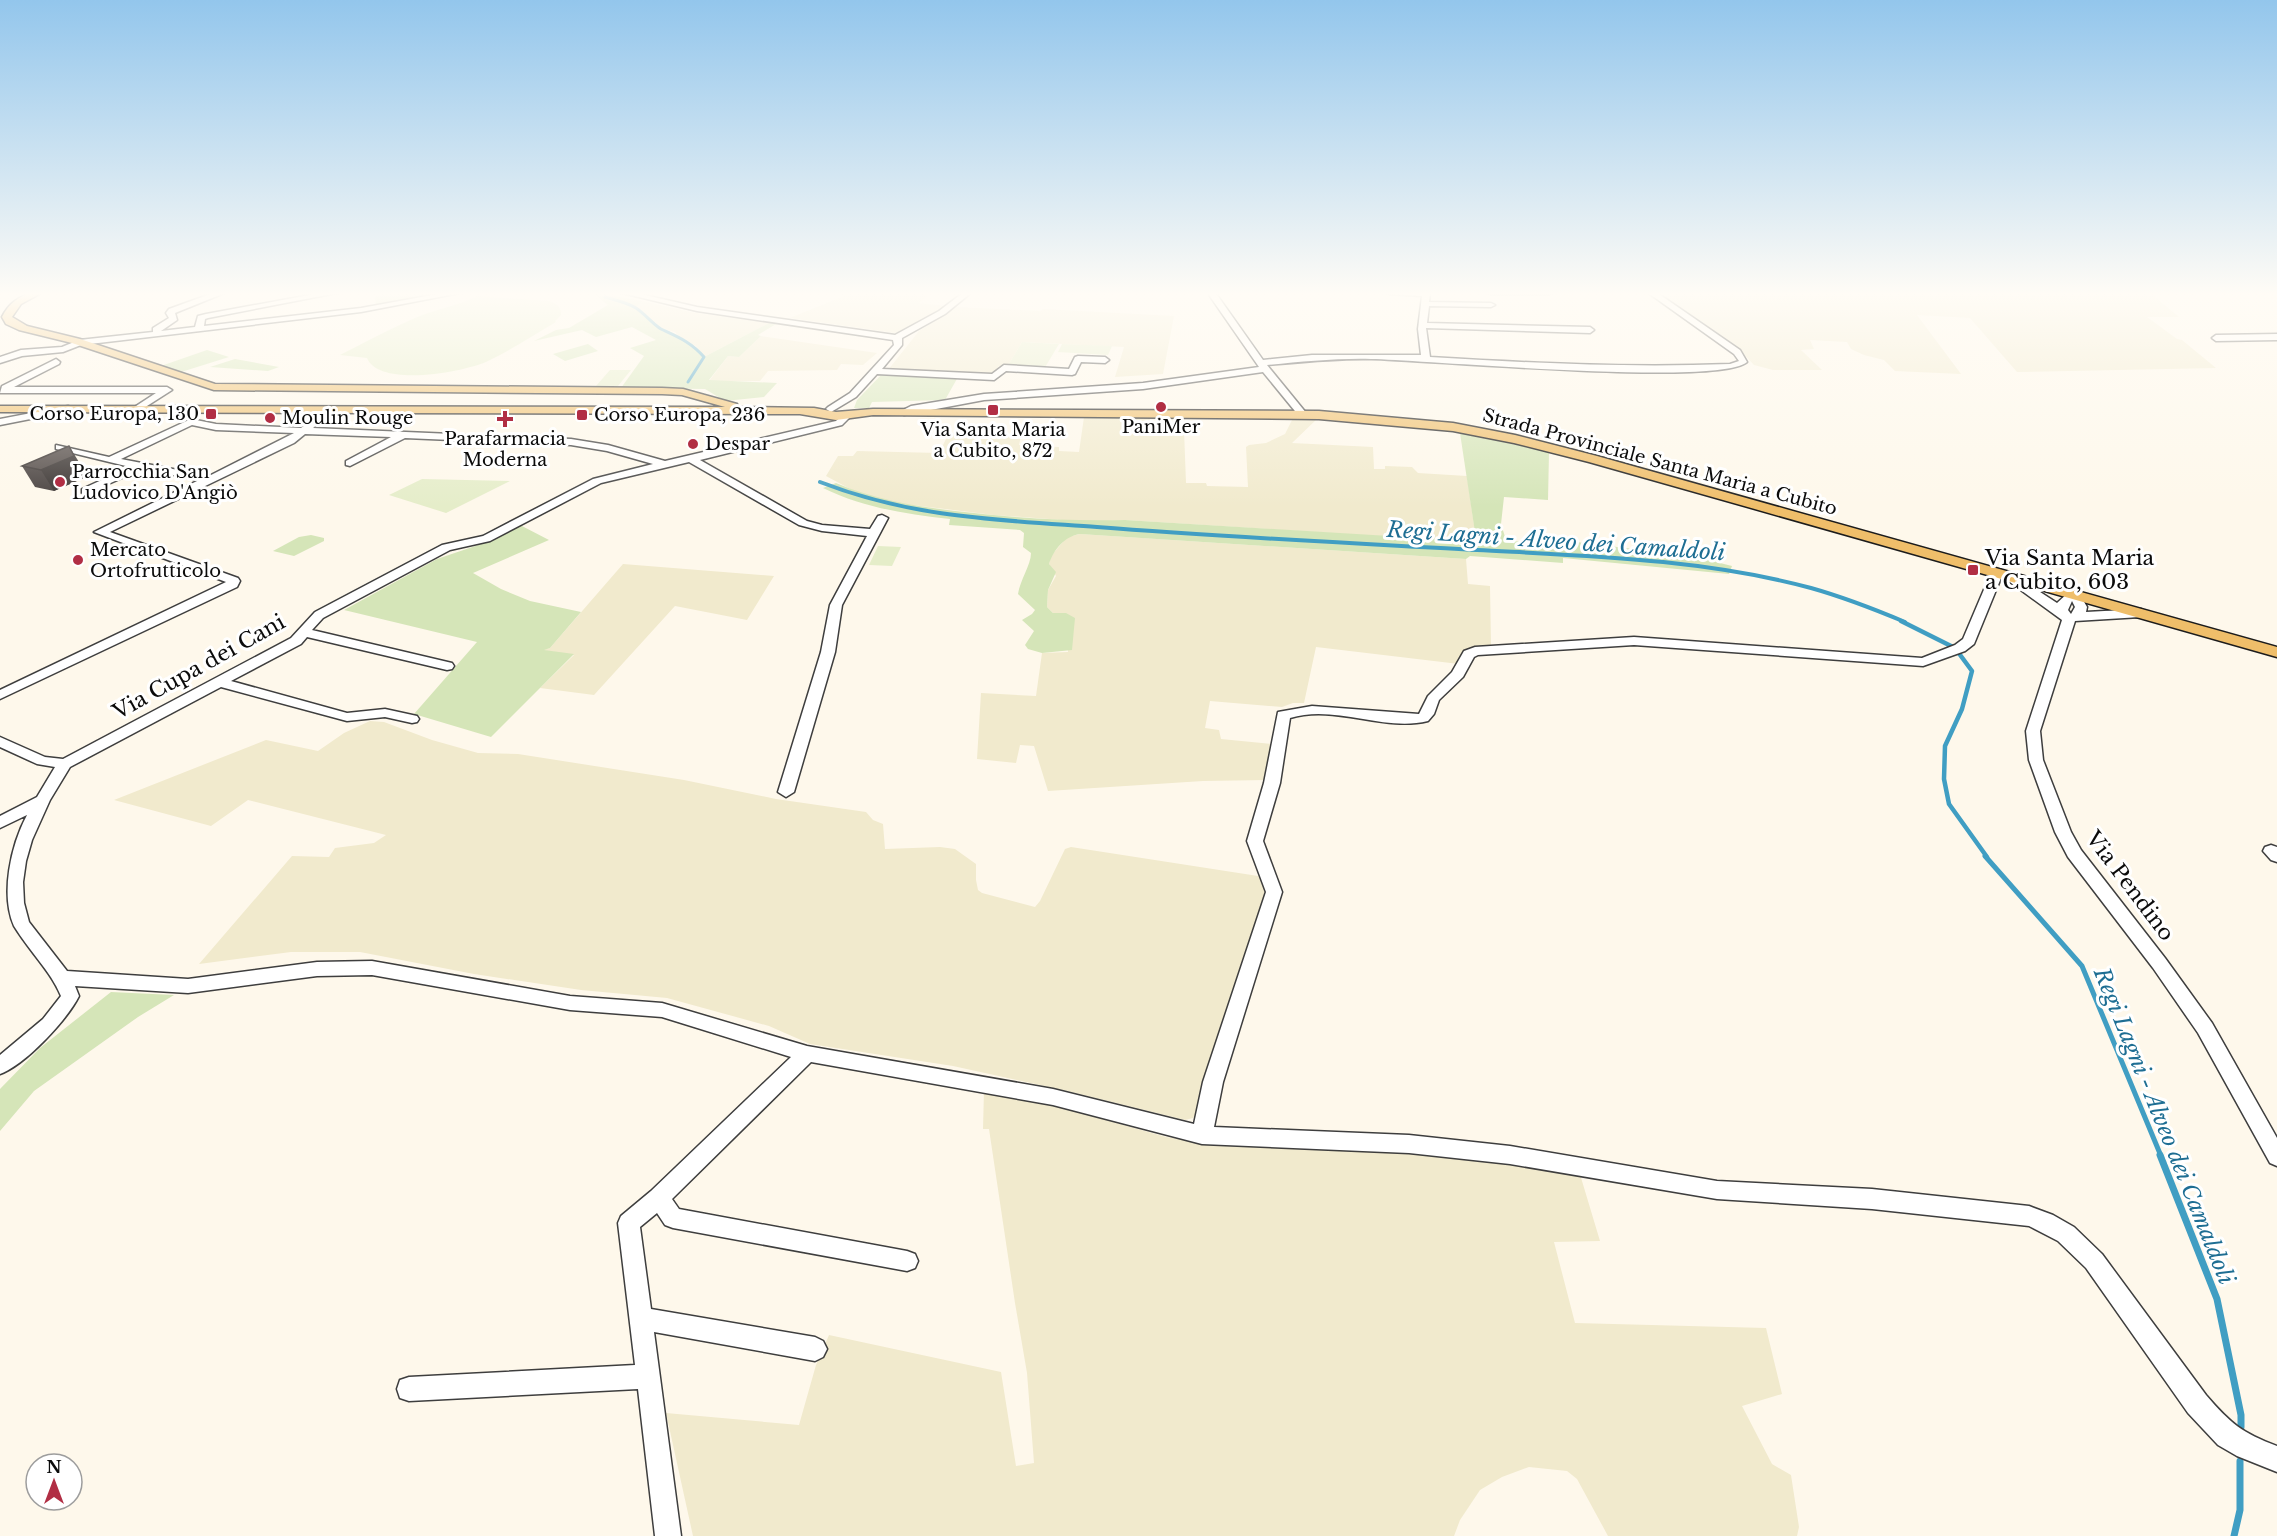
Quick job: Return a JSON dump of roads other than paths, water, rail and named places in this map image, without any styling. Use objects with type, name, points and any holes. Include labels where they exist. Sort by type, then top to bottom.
[{"type":"main road","points":[[142,364],[214,387],[662,391],[683,392],[746,412]]},
{"type":"main road","points":[[701,412],[712,406],[707,398]]},
{"type":"main road","name":"Strada Provinciale Santa Maria a Cubito","points":[[0,409],[1302,414],[1405,421],[1515,439],[2277,652]]},
{"type":"main road","points":[[847,414],[877,412]]},
{"type":"street","points":[[1,390],[53,364]]},
{"type":"street","points":[[820,427],[829,411],[853,395],[882,364]]},
{"type":"street","points":[[876,371],[994,377],[1004,368],[1072,372],[1076,364]]},
{"type":"street","points":[[904,412],[984,397],[1143,386],[1276,364]]},
{"type":"street","points":[[1499,364],[1617,368],[1719,368],[1741,364]]},
{"type":"street","points":[[1263,366],[1302,414]]},
{"type":"street","points":[[1,390],[167,390],[136,410]]},
{"type":"street","points":[[847,414],[853,395]]},
{"type":"street","points":[[0,422],[68,409]]},
{"type":"street","points":[[0,695],[233,584],[234,581],[100,532],[290,441],[328,411]]},
{"type":"street","name":"Via Cupa dei Cani","points":[[65,764],[296,641],[319,615],[447,547],[486,539],[597,481],[820,427],[847,414]]},
{"type":"street","points":[[110,460],[192,422],[216,427],[306,429],[401,436],[587,444],[666,465]]},
{"type":"street","points":[[350,463],[401,436]]},
{"type":"street","points":[[60,447],[110,460],[209,479]]},
{"type":"street","points":[[691,459],[803,523],[822,528],[873,533]]},
{"type":"street","points":[[86,491],[142,465]]},
{"type":"street","points":[[786,792],[828,652],[836,605],[882,518]]},
{"type":"street","points":[[1202,1135],[1213,1082],[1274,892],[1255,841],[1272,783],[1284,715],[1292,711],[1308,709],[1393,719],[1423,718],[1433,699],[1458,674],[1469,654],[1475,651],[1634,641],[1923,662],[1969,642],[1997,573]]},
{"type":"street","points":[[2011,577],[2070,615],[2141,613]]},
{"type":"street","name":"Via Pendino","points":[[2074,594],[2081,607],[2070,615],[2033,731],[2036,760],[2063,832],[2074,853],[2159,963],[2205,1028],[2277,1157]]},
{"type":"street","points":[[303,632],[447,666]]},
{"type":"street","points":[[219,682],[347,717],[385,713],[412,719]]},
{"type":"street","points":[[0,741],[42,761],[65,764]]},
{"type":"street","points":[[0,750],[35,768],[65,764]]},
{"type":"street","points":[[0,1066],[58,1016],[70,996],[63,978],[19,920],[9,890],[11,859],[18,841],[40,800],[65,764]]},
{"type":"street","points":[[0,823],[40,800]]},
{"type":"street","points":[[63,978],[188,986],[317,969],[372,968],[570,1003],[662,1010],[807,1054],[1053,1097],[1202,1135],[1409,1143],[1510,1155],[1717,1190],[1872,1199],[2029,1216],[2066,1234],[2094,1261],[2197,1404],[2226,1436],[2246,1447],[2277,1459]]},
{"type":"street","points":[[668,1536],[629,1223],[659,1198],[807,1054]]},
{"type":"street","points":[[659,1198],[673,1218],[907,1261]]},
{"type":"street","points":[[641,1318],[815,1349]]},
{"type":"street","points":[[409,1389],[648,1376]]},
{"type":"waterway","name":"Regi Lagni - Alveo dei Camaldoli","points":[[688,382],[700,364]]},
{"type":"waterway","name":"Regi Lagni - Alveo dei Camaldoli","points":[[820,482],[889,503],[991,519],[1239,537],[1603,557],[1687,565],[1770,578],[1811,588],[1905,622]]},
{"type":"waterway","name":"Regi Lagni - Alveo dei Camaldoli","points":[[1901,621],[1955,648],[1972,671],[1962,709],[1945,746],[1944,779],[1949,804],[1987,857]]},
{"type":"waterway","name":"Regi Lagni - Alveo dei Camaldoli","points":[[1985,856],[2082,966],[2161,1156]]},
{"type":"waterway","name":"Regi Lagni - Alveo dei Camaldoli","points":[[2160,1155],[2217,1299],[2241,1415],[2241,1427]]},
{"type":"waterway","name":"Regi Lagni - Alveo dei Camaldoli","points":[[2234,1536],[2240,1510],[2240,1461]]},
{"type":"place","name":"PaniMer","points":[[1161,407]]},
{"type":"place","name":"Via Santa Maria a Cubito, 872","points":[[993,410]]},
{"type":"place","name":"Corso Europa, 130","points":[[211,414]]},
{"type":"place","name":"Corso Europa, 236","points":[[582,415]]},
{"type":"place","name":"Moulin Rouge","points":[[270,418]]},
{"type":"place","name":"Parafarmacia Moderna","points":[[505,419]]},
{"type":"place","name":"Despar","points":[[693,444]]},
{"type":"place","name":"Parrocchia San Ludovico D'Angiò","points":[[60,482]]},
{"type":"place","name":"Mercato Ortofrutticolo","points":[[78,560]]},
{"type":"place","name":"Via Santa Maria a Cubito, 603","points":[[1973,570]]}]
